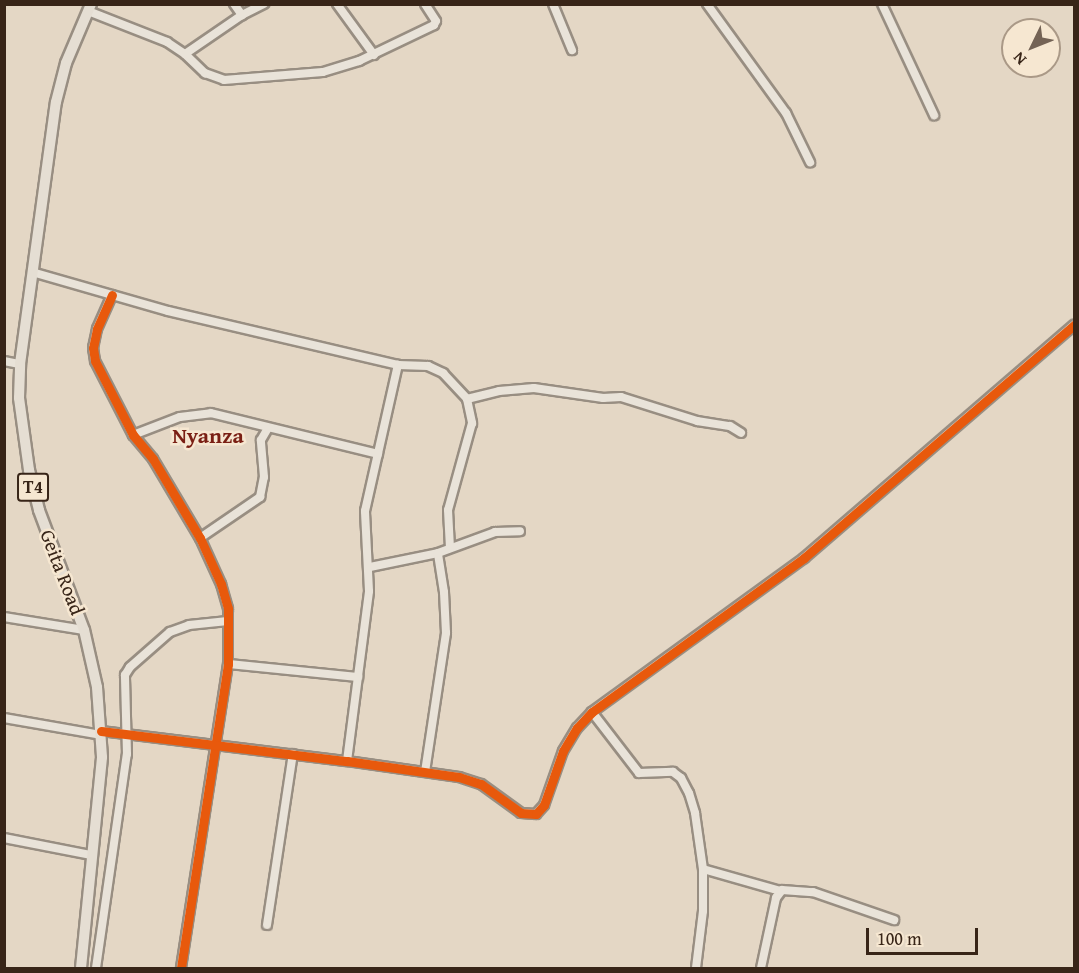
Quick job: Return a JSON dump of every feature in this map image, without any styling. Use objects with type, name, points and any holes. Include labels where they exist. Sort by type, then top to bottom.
[{"type":"highway","name":"Geita Road","points":[[81,969],[102,757],[97,687],[84,630],[39,510],[29,470],[19,398],[20,364],[56,102],[66,63],[89,8]]},
{"type":"street","points":[[234,4],[242,15]]},
{"type":"street","points":[[185,54],[242,15],[264,4]]},
{"type":"street","points":[[337,4],[374,55]]},
{"type":"street","points":[[89,8],[149,34],[185,54],[205,73],[224,80],[323,72],[374,55],[434,25],[436,21],[425,4]]},
{"type":"street","points":[[553,4],[572,50]]},
{"type":"street","points":[[707,4],[786,113],[810,162]]},
{"type":"street","points":[[882,4],[934,115]]},
{"type":"street","points":[[32,272],[112,295],[398,365],[437,369],[467,399],[472,423],[448,510],[450,547]]},
{"type":"street","points":[[112,295],[97,329],[93,348],[99,371],[133,435],[153,459],[200,538],[221,584],[228,621],[228,664],[181,969]]},
{"type":"street","points":[[4,718],[101,733],[348,760],[425,772],[482,784],[521,813],[536,814],[544,805],[562,751],[577,728],[592,712],[804,558],[1074,325]]},
{"type":"street","points":[[4,362],[20,364]]},
{"type":"street","points":[[348,760],[367,614],[370,567],[365,536],[365,511],[398,365]]},
{"type":"street","points":[[467,399],[500,391],[534,388],[603,398],[621,398],[697,421],[725,425],[741,433]]},
{"type":"street","points":[[133,435],[180,417],[211,413],[242,419],[268,428],[280,428],[378,454]]},
{"type":"street","points":[[200,538],[260,496],[264,477],[261,440],[268,428]]},
{"type":"street","points":[[370,567],[438,553],[495,532],[520,531]]},
{"type":"street","points":[[425,772],[446,633],[444,592],[438,553]]},
{"type":"street","points":[[4,617],[84,630]]},
{"type":"street","points":[[96,969],[124,774],[127,735],[125,675],[130,667],[170,632],[189,625],[228,621]]},
{"type":"street","points":[[228,664],[358,677]]},
{"type":"street","points":[[592,712],[639,773],[669,771],[681,778],[695,813],[703,869],[703,912],[696,969]]},
{"type":"street","points":[[267,925],[293,754]]},
{"type":"street","points":[[4,838],[91,855]]},
{"type":"street","points":[[703,869],[780,891],[813,892],[894,920]]},
{"type":"street","points":[[761,969],[772,915],[780,891]]},
{"type":"cycle path","points":[[112,295],[97,329],[93,348],[95,361],[133,435],[153,459],[200,538],[221,584],[228,609],[228,664],[181,968]]},
{"type":"cycle path","points":[[101,731],[459,777],[481,784],[521,813],[536,814],[544,805],[563,751],[577,728],[592,712],[804,558],[1074,325]]},
{"type":"district","name":"Nyanza","points":[[208,436]]}]
